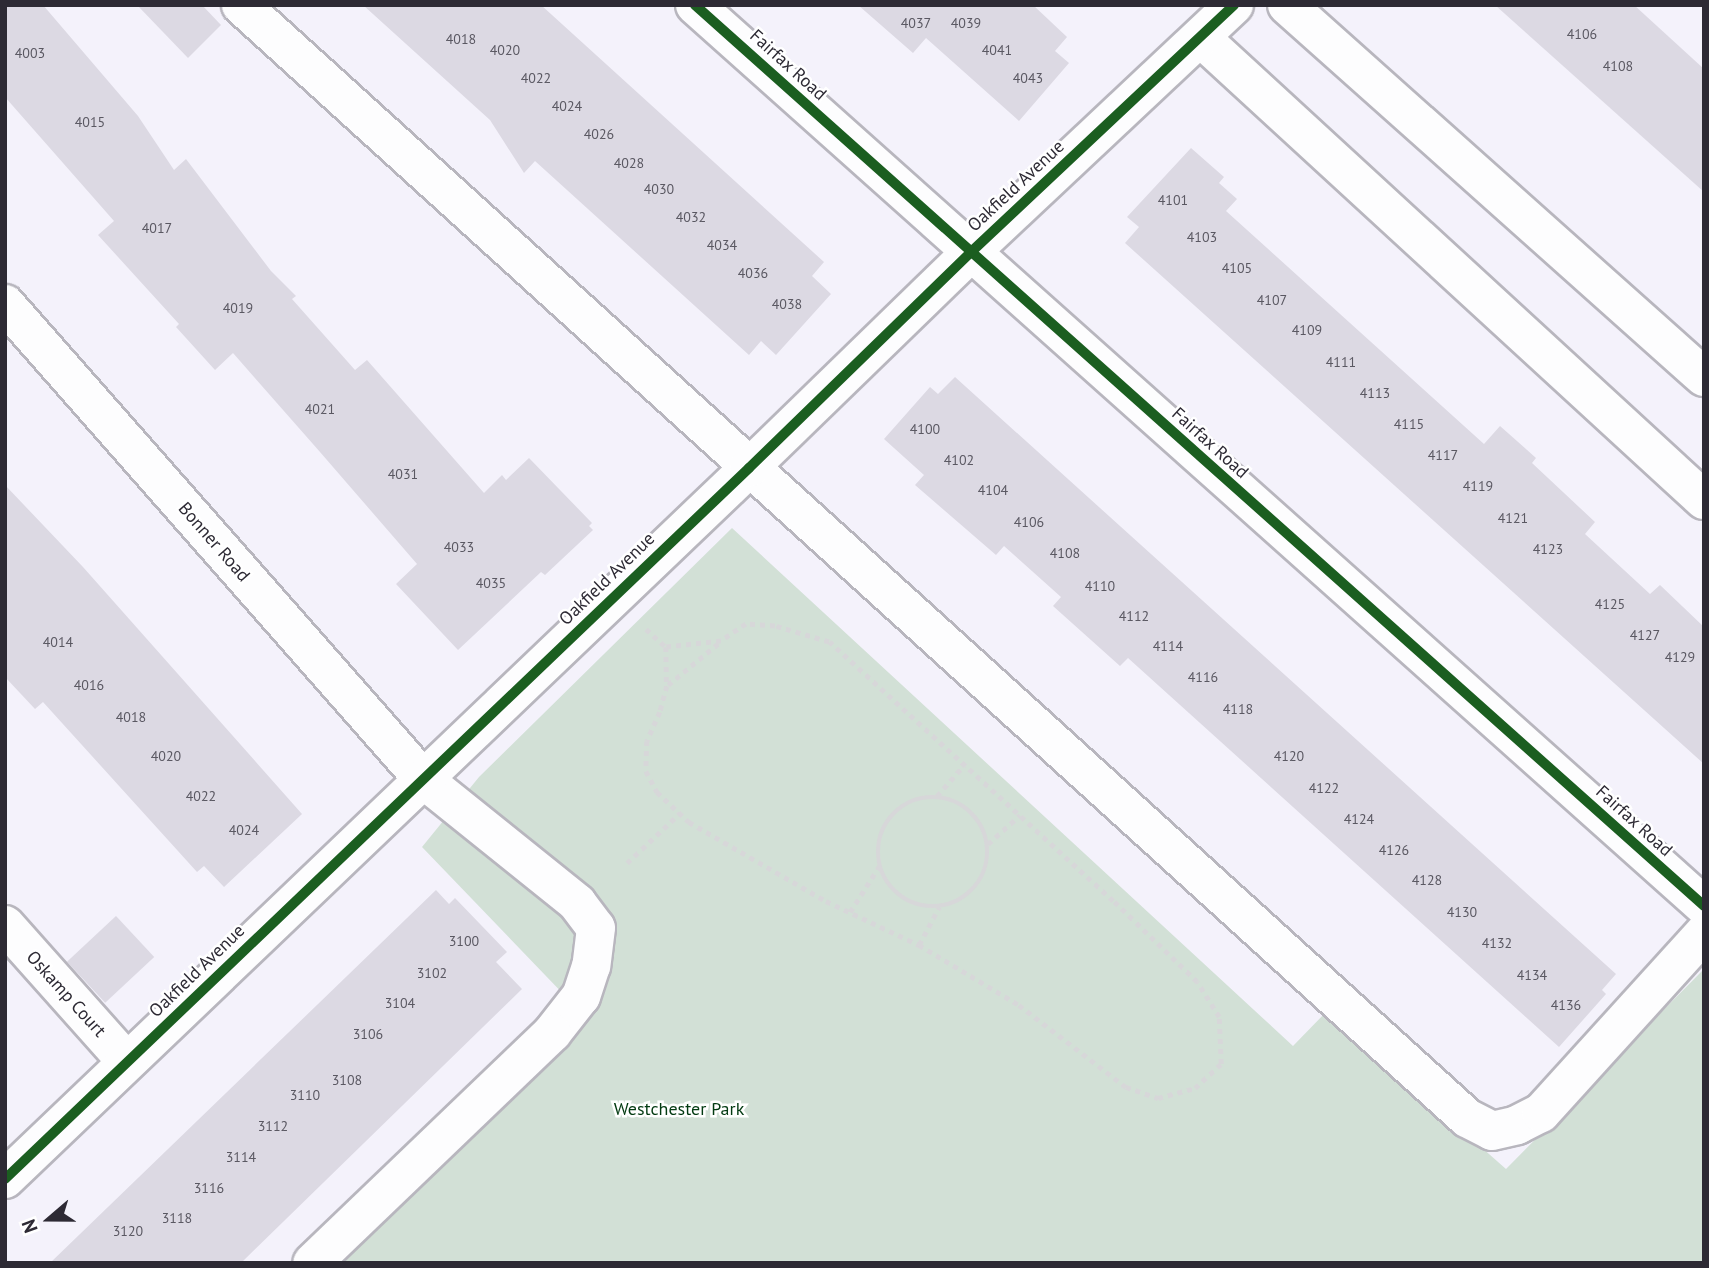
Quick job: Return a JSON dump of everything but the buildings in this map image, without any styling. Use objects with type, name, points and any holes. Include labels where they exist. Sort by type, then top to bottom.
[{"type":"street","points":[[241,5],[1467,1118],[1492,1131],[1517,1125],[1541,1113],[1704,933]]},
{"type":"street","name":"Fairfax Road","points":[[695,5],[1704,906]]},
{"type":"street","name":"Oakfield Avenue","points":[[5,1179],[749,468],[970,253],[1234,5]]},
{"type":"street","points":[[1287,5],[1704,377]]},
{"type":"street","points":[[1201,38],[1704,500]]},
{"type":"street","name":"Bonner Road","points":[[5,304],[423,779],[577,903],[596,928],[591,966],[581,996],[552,1033],[312,1263]]},
{"type":"street","name":"Oskamp Court","points":[[5,925],[127,1062]]},
{"type":"path","points":[[641,625],[667,648],[667,686],[660,712],[647,741],[646,771],[657,792],[689,822],[850,912],[919,946],[1019,1005],[1126,1087],[1158,1098],[1195,1088],[1221,1064],[1219,1017],[1197,982],[1020,815],[829,642],[775,625],[746,624],[667,686]]},
{"type":"path","points":[[667,648],[721,641]]},
{"type":"path","points":[[936,797],[964,765]]},
{"type":"path","points":[[936,797],[965,806],[979,820],[988,844],[985,872],[976,887],[964,899],[939,907],[913,904],[898,894],[886,881],[878,846],[884,828],[895,811],[911,801],[936,797]]},
{"type":"path","points":[[627,863],[680,813]]},
{"type":"path","points":[[988,844],[1020,815]]},
{"type":"path","points":[[850,912],[880,864]]},
{"type":"path","points":[[919,946],[939,907]]},
{"type":"green space","name":"Westchester Park","points":[[732,528],[1293,1046],[1327,1011],[1506,1169],[1704,969],[1704,1263],[292,1263],[570,1001],[422,847],[479,777]]},
{"type":"cycle path","points":[[695,5],[1704,906]]},
{"type":"cycle path","points":[[5,1179],[749,468],[970,253],[1234,5]]}]
